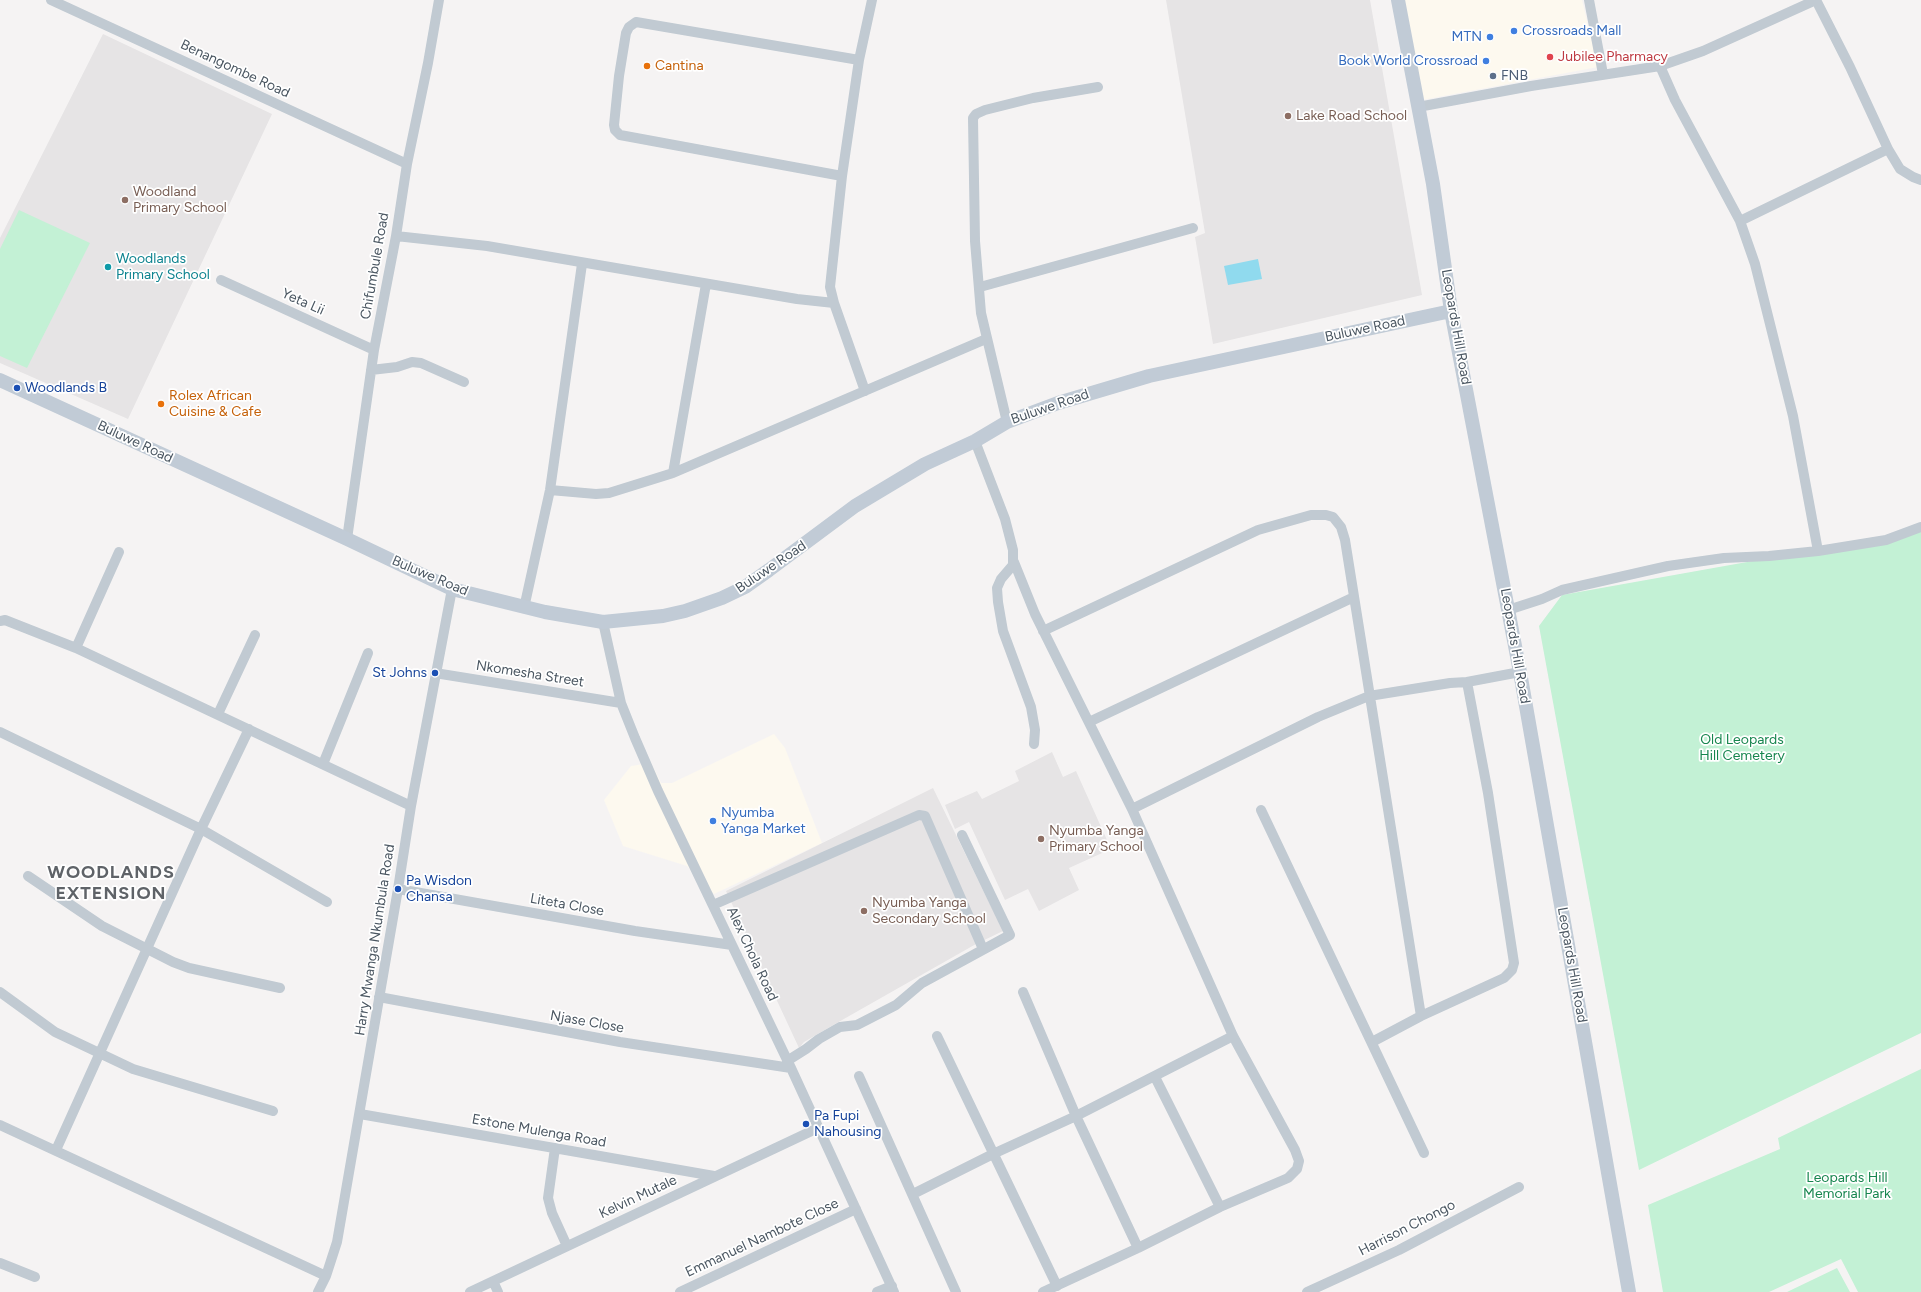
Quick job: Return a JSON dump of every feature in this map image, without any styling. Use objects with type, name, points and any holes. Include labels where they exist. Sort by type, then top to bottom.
[{"type":"street","name":"Benangombe Road","points":[[51,0],[407,164]]},
{"type":"street","name":"Chifumbule Road","points":[[347,539],[374,350],[396,236],[407,164],[428,63],[439,0]]},
{"type":"street","points":[[865,391],[834,303],[830,287],[842,176],[860,60],[872,0]]},
{"type":"street","name":"Leopards Hill Road","points":[[1398,0],[1433,184],[1451,311],[1520,672],[1629,1292]]},
{"type":"street","points":[[1589,0],[1603,74]]},
{"type":"street","points":[[1418,107],[1603,74],[1660,66],[1703,51],[1816,0],[1850,67],[1888,149],[1900,169],[1913,178],[1921,180]]},
{"type":"street","points":[[842,176],[620,135],[615,130],[614,125],[619,76],[626,33],[629,27],[636,22],[860,60]]},
{"type":"street","points":[[1660,66],[1675,100],[1740,221],[1760,281],[1794,416],[1818,551]]},
{"type":"street","points":[[1007,422],[981,313],[975,241],[973,118],[976,114],[985,110],[1034,98],[1098,87]]},
{"type":"street","points":[[1740,221],[1888,149]]},
{"type":"street","points":[[980,287],[1193,228]]},
{"type":"street","points":[[396,236],[487,246],[582,264],[798,299],[834,303]]},
{"type":"street","points":[[524,608],[550,490],[582,264]]},
{"type":"street","name":"Yeta Lii","points":[[221,280],[374,350]]},
{"type":"street","points":[[672,473],[706,284]]},
{"type":"street","name":"Buluwe Road","points":[[0,380],[347,539],[452,589],[524,608],[603,622],[663,616],[685,611],[722,598],[745,587],[855,506],[924,464],[975,440],[1007,422],[1066,401],[1148,376],[1451,311]]},
{"type":"street","points":[[550,490],[609,494],[672,473],[986,339]]},
{"type":"street","points":[[371,370],[397,367],[412,362],[421,363],[464,382]]},
{"type":"street","points":[[975,440],[1005,519],[1013,550],[1014,562],[1043,631],[1090,722],[1132,809],[1233,1036],[1295,1150],[1299,1161],[1298,1169],[1288,1178],[1220,1207],[1138,1248],[1044,1292]]},
{"type":"street","points":[[1043,631],[1258,530],[1311,515],[1326,515],[1333,517],[1341,527],[1345,540],[1421,1016]]},
{"type":"street","points":[[1508,610],[1542,599],[1562,590],[1668,566],[1731,557],[1769,556],[1818,551],[1886,540],[1921,527]]},
{"type":"street","points":[[76,648],[119,552]]},
{"type":"street","points":[[1014,562],[999,583],[997,592],[998,602],[1004,631],[1031,707],[1035,730],[1034,744]]},
{"type":"street","name":"Harry Mwanga Nkumbula Road","points":[[318,1292],[326,1276],[337,1242],[360,1114],[411,806],[452,589]]},
{"type":"street","points":[[1090,722],[1354,597]]},
{"type":"street","points":[[0,620],[4,620],[76,648],[411,806]]},
{"type":"street","name":"Alex Chola Road","points":[[603,622],[621,703],[658,791],[789,1064],[893,1289]]},
{"type":"street","points":[[218,714],[255,635]]},
{"type":"street","points":[[323,764],[368,652]]},
{"type":"street","points":[[1132,809],[1318,717],[1369,696],[1450,683],[1467,682],[1520,672]]},
{"type":"street","name":"Nkomesha Street","points":[[435,673],[621,703]]},
{"type":"street","points":[[1372,1042],[1421,1016],[1504,978],[1512,970],[1514,963],[1488,793],[1467,682]]},
{"type":"street","points":[[56,1150],[146,948],[249,729]]},
{"type":"street","points":[[0,732],[201,829],[327,902]]},
{"type":"street","points":[[1261,810],[1424,1153]]},
{"type":"street","points":[[713,905],[919,815],[925,816],[983,949]]},
{"type":"street","points":[[789,1064],[819,1038],[840,1027],[857,1025],[896,1004],[922,983],[1010,935],[962,835]]},
{"type":"street","points":[[28,876],[97,922],[146,948],[189,968],[280,988]]},
{"type":"street","name":"Liteta Close","points":[[398,889],[635,931],[732,945]]},
{"type":"street","points":[[0,992],[48,1028],[99,1053],[150,1075],[273,1111]]},
{"type":"street","points":[[1023,992],[1076,1116],[1138,1248]]},
{"type":"street","name":"Njase Close","points":[[379,997],[620,1042],[789,1064]]},
{"type":"street","points":[[937,1036],[1057,1286]]},
{"type":"street","points":[[913,1194],[1155,1077],[1233,1036]]},
{"type":"street","points":[[859,1076],[956,1292]]},
{"type":"street","points":[[1155,1077],[1220,1207]]},
{"type":"street","name":"Estone Mulenga Road","points":[[360,1114],[714,1176]]},
{"type":"street","points":[[0,1124],[326,1276]]},
{"type":"street","name":"Kelvin Mutale","points":[[470,1292],[818,1128]]},
{"type":"street","points":[[555,1148],[548,1198],[552,1213],[567,1246]]},
{"type":"street","name":"Harrison Chongo","points":[[1307,1292],[1399,1250],[1519,1187]]},
{"type":"street","name":"Emmanuel Nambote Close","points":[[680,1292],[856,1209]]},
{"type":"street","points":[[0,1263],[35,1277]]},
{"type":"street","points":[[493,1281],[498,1292]]},
{"type":"street","points":[[877,1292],[893,1289]]},
{"type":"shaded area","name":"Lake Road School","points":[[1166,0],[1370,0],[1422,295],[1213,344],[1195,237],[1205,233]]},
{"type":"shaded area","name":"Crossroads Mall","points":[[1402,0],[1582,0],[1598,67],[1422,100]]},
{"type":"shaded area","name":"Woodland Primary School","points":[[103,34],[272,114],[128,419],[0,363],[0,238]]},
{"type":"shaded area","name":"Nyumba Yanga Market","points":[[774,734],[785,748],[822,843],[714,894],[687,866],[623,846],[604,800],[631,766],[651,763],[661,783],[672,783]]},
{"type":"shaded area","name":"Nyumba Yanga Primary School","points":[[1052,752],[1063,777],[1076,771],[1111,849],[1069,868],[1079,890],[1039,911],[1028,889],[1005,900],[969,822],[955,829],[945,805],[977,791],[982,799],[1019,781],[1015,771]]},
{"type":"shaded area","name":"Nyumba Yanga Secondary School","points":[[933,788],[1003,931],[976,944],[828,1028],[804,1042],[799,1048],[726,891]]},
{"type":"green space","points":[[19,210],[90,243],[27,368],[0,356],[0,249]]},
{"type":"green space","name":"Old Leopards Hill Cemetery","points":[[1921,531],[1921,1033],[1639,1170],[1539,626],[1562,595]]},
{"type":"green space","name":"Leopards Hill Memorial Park","points":[[1921,1069],[1921,1292],[1858,1292],[1841,1259],[1769,1292],[1663,1292],[1648,1205],[1780,1149],[1778,1138]]},
{"type":"green space","points":[[1837,1268],[1850,1292],[1787,1292]]},
{"type":"water","points":[[1258,259],[1262,279],[1228,285],[1224,266]]},
{"type":"place","name":"Crossroads Mall","points":[[1514,31]]},
{"type":"place","name":"MTN","points":[[1490,37]]},
{"type":"place","name":"Jubilee Pharmacy","points":[[1550,57]]},
{"type":"place","name":"Book World Crossroad","points":[[1486,61]]},
{"type":"place","name":"Cantina","points":[[647,66]]},
{"type":"place","name":"FNB","points":[[1493,76]]},
{"type":"place","name":"Lake Road School","points":[[1288,116]]},
{"type":"place","name":"Woodland Primary School","points":[[125,200]]},
{"type":"place","name":"Woodlands Primary School","points":[[108,267]]},
{"type":"place","name":"Woodlands B","points":[[17,388]]},
{"type":"place","name":"Rolex African Cuisine & Cafe","points":[[161,404]]},
{"type":"place","name":"St Johns","points":[[435,673]]},
{"type":"place","name":"Nyumba Yanga Market","points":[[713,821]]},
{"type":"place","name":"Nyumba Yanga Primary School","points":[[1041,839]]},
{"type":"place","name":"Pa Wisdon Chansa","points":[[398,889]]},
{"type":"place","name":"Nyumba Yanga Secondary School","points":[[864,911]]},
{"type":"place","name":"Pa Fupi Nahousing","points":[[806,1124]]},
{"type":"district","name":"WOODLANDS EXTENSION","points":[[111,883]]}]
